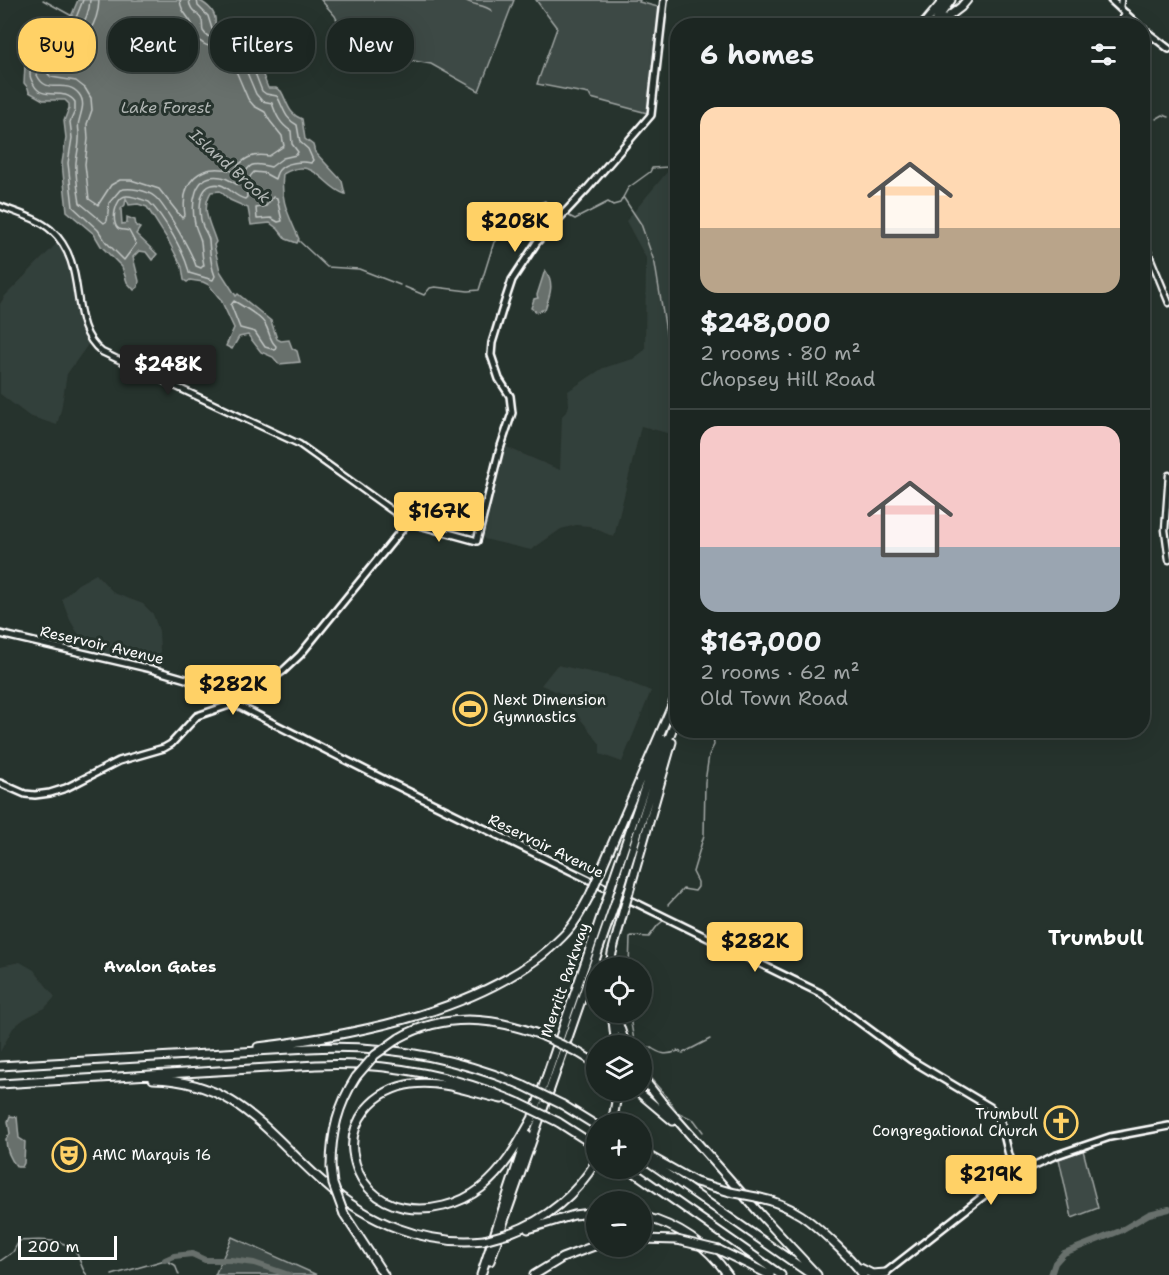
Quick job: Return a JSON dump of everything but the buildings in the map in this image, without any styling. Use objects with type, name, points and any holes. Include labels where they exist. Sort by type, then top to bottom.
[{"type":"highway","points":[[927,18],[938,0]]},
{"type":"highway","points":[[929,18],[944,0]]},
{"type":"highway","points":[[938,18],[951,0]]},
{"type":"highway","points":[[947,18],[967,0]]},
{"type":"highway","points":[[194,1055],[345,1034],[406,1019],[459,1000],[510,976],[551,948],[573,923],[591,893],[670,711]]},
{"type":"highway","name":"Merritt Parkway","points":[[481,1275],[670,715]]},
{"type":"highway","name":"Merritt Parkway","points":[[486,1275],[615,903],[670,735]]},
{"type":"highway","points":[[611,957],[643,838],[674,738]]},
{"type":"highway","points":[[384,1275],[344,1214],[333,1184],[331,1167],[331,1145],[335,1123],[344,1098],[356,1077],[375,1055],[399,1038],[430,1025],[466,1019],[501,1022],[543,1035],[586,1057]]},
{"type":"highway","points":[[3,1066],[315,1047],[382,1049],[454,1062],[524,1086],[563,1105],[586,1120]]},
{"type":"highway","points":[[0,1084],[316,1065],[365,1065],[438,1076],[473,1085],[519,1103],[558,1122],[586,1140]]},
{"type":"highway","points":[[106,1078],[174,1080],[216,1092],[253,1115],[325,1185],[347,1202],[405,1230],[456,1241],[484,1240],[586,1213]]},
{"type":"highway","points":[[519,1103],[433,1084],[400,1086],[386,1093],[359,1118],[354,1132],[354,1161],[372,1192],[389,1204],[411,1209],[448,1205],[472,1194],[497,1173],[509,1159],[532,1119]]},
{"type":"highway","points":[[652,1091],[781,1238],[817,1275]]},
{"type":"highway","points":[[649,1101],[711,1159]]},
{"type":"highway","points":[[652,1158],[696,1182],[779,1203],[801,1213],[854,1263],[869,1274],[885,1274]]},
{"type":"highway","points":[[652,1164],[812,1275]]},
{"type":"highway","points":[[509,1234],[558,1207],[579,1187],[586,1176]]},
{"type":"highway","points":[[644,1179],[782,1275]]},
{"type":"highway","points":[[652,1219],[667,1224],[690,1237],[712,1255],[728,1275]]},
{"type":"highway","points":[[652,1239],[677,1240],[719,1250],[770,1275]]},
{"type":"highway","points":[[534,1275],[562,1258],[586,1249]]},
{"type":"highway","points":[[854,1263],[863,1275]]},
{"type":"main road","points":[[0,783],[30,794],[42,795],[58,791],[119,761],[171,744],[197,716],[235,703],[289,667],[408,522],[477,542],[494,470],[512,413],[510,396],[499,379],[491,356],[492,343],[512,280],[537,242],[587,189],[651,115],[664,0]]},
{"type":"main road","points":[[1111,0],[1131,18]]},
{"type":"main road","points":[[1150,34],[1169,49]]},
{"type":"main road","name":"Reservoir Avenue","points":[[0,634],[167,672],[186,679],[385,780],[820,993],[911,1059],[990,1107],[1003,1127],[1016,1174]]},
{"type":"main road","points":[[885,1274],[991,1190],[1016,1174],[1054,1156],[1108,1138],[1169,1126]]},
{"type":"street","points":[[1120,8],[1121,0]]},
{"type":"street","points":[[1123,18],[1126,13]]},
{"type":"street","points":[[0,206],[38,221],[54,233],[65,248],[74,266],[83,329],[90,341],[102,352],[299,444],[408,522]]},
{"type":"street","points":[[1150,257],[1169,303]]},
{"type":"street","points":[[1169,475],[1165,530],[1169,560]]},
{"type":"shaded area","points":[[321,0],[514,0],[479,91],[431,64],[414,61],[414,18],[336,18]]},
{"type":"shaded area","points":[[536,0],[640,0],[639,2],[662,8],[651,114],[591,98],[589,94],[537,84],[557,28]]},
{"type":"shaded area","points":[[670,169],[670,434],[641,426],[614,537],[589,526],[576,525],[561,529],[531,550],[484,539],[482,533],[504,446],[560,470],[562,416],[569,405],[568,391],[603,368],[633,359],[645,350],[646,258],[626,221]]},
{"type":"shaded area","points":[[58,242],[67,257],[73,275],[79,323],[89,343],[67,374],[57,425],[29,416],[0,394],[0,304],[5,296]]},
{"type":"shaded area","points":[[96,574],[114,593],[143,604],[153,614],[159,631],[161,668],[88,651],[70,620],[62,599],[78,584]]},
{"type":"shaded area","points":[[557,665],[618,678],[651,691],[622,762],[600,754],[600,744],[560,693],[541,685]]},
{"type":"shaded area","points":[[20,962],[34,970],[55,997],[45,1008],[24,1019],[13,1028],[0,1052],[0,966]]},
{"type":"shaded area","points":[[1083,1150],[1098,1208],[1072,1218],[1059,1159]]},
{"type":"shaded area","points":[[232,1237],[317,1275],[215,1275]]},
{"type":"water","name":"Lake Forest","points":[[78,0],[198,0],[211,9],[215,16],[215,18],[210,18],[210,72],[262,72],[268,88],[281,91],[291,111],[302,119],[305,139],[313,145],[315,152],[342,181],[345,194],[311,170],[294,169],[283,174],[284,201],[299,239],[297,243],[286,239],[270,223],[251,225],[248,208],[230,200],[220,191],[211,192],[206,205],[209,223],[216,242],[214,245],[220,271],[236,296],[238,294],[271,321],[277,339],[289,340],[292,348],[297,351],[300,362],[279,364],[273,357],[261,352],[248,335],[239,337],[232,349],[226,346],[234,328],[221,300],[209,285],[184,280],[182,267],[147,207],[138,204],[129,205],[126,198],[125,205],[121,209],[122,224],[127,223],[127,217],[135,220],[136,226],[140,228],[136,234],[157,254],[152,260],[146,252],[139,251],[133,257],[139,281],[138,287],[134,290],[127,282],[122,267],[101,246],[94,234],[67,211],[62,163],[66,138],[64,121],[69,104],[65,100],[43,100],[29,92],[24,83],[25,72],[96,72],[96,18],[70,18]]},
{"type":"water","points":[[545,270],[551,284],[550,294],[545,309],[537,312],[531,308],[534,299],[538,298]]},
{"type":"water","points":[[10,1116],[17,1117],[19,1138],[25,1142],[22,1167],[17,1167],[7,1146]]},
{"type":"waterway","name":"Island Brook","points":[[43,0],[72,16]]},
{"type":"waterway","points":[[465,0],[492,11]]},
{"type":"waterway","name":"Island Brook","points":[[1156,119],[1163,115],[1169,117]]},
{"type":"waterway","name":"Island Brook","points":[[567,215],[575,219],[608,202],[613,205],[620,203],[628,188],[652,168],[670,165]]},
{"type":"waterway","points":[[623,197],[641,224],[655,264],[670,348]]},
{"type":"waterway","name":"Island Brook","points":[[405,287],[424,295],[430,288],[435,287],[479,290],[494,242],[508,232],[515,221],[534,205],[545,201],[559,211]]},
{"type":"waterway","name":"Island Brook","points":[[298,240],[327,267],[359,269],[400,285]]},
{"type":"waterway","points":[[668,905],[683,889],[695,891],[698,887],[693,872],[704,835],[705,782],[709,755],[714,745],[713,738]]},
{"type":"waterway","points":[[629,957],[630,937],[649,937],[663,921]]},
{"type":"waterway","points":[[631,1023],[633,1035]]},
{"type":"waterway","points":[[652,1048],[663,1054],[678,1051],[683,1053],[710,1039]]},
{"type":"waterway","points":[[652,1080],[677,1112],[694,1120],[703,1132]]},
{"type":"waterway","points":[[1051,1275],[1055,1263],[1064,1253],[1120,1231],[1149,1214],[1169,1209]]},
{"type":"waterway","points":[[0,1261],[13,1252],[19,1241],[59,1242],[77,1254],[87,1275]]},
{"type":"waterway","points":[[165,1260],[174,1256],[192,1254],[205,1260],[254,1263],[289,1275]]},
{"type":"waterway","points":[[112,1275],[165,1260],[175,1265],[179,1275]]},
{"type":"place","name":"Next Dimension Gymnastics","points":[[470,709]]},
{"type":"place","name":"Trumbull Congregational Church","points":[[1061,1123]]},
{"type":"place","name":"AMC Marquis 16","points":[[69,1155]]},
{"type":"district","name":"Trumbull","points":[[1096,938]]},
{"type":"district","name":"Avalon Gates","points":[[160,966]]}]
